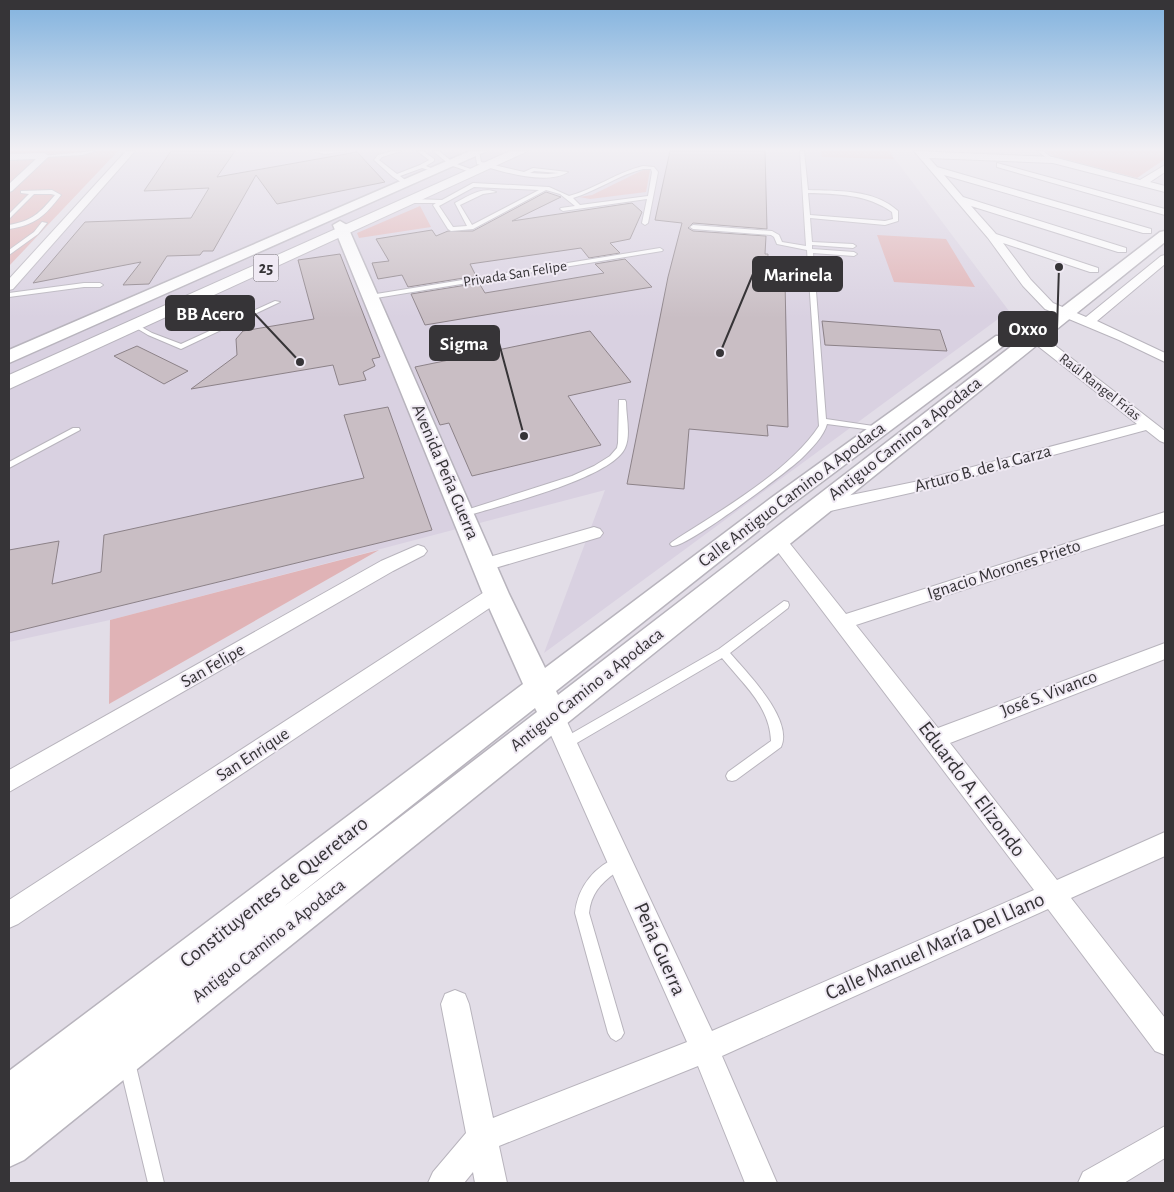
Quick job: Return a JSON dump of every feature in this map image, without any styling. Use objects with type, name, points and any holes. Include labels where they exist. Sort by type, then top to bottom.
[{"type":"main road","name":"25","points":[[9,383],[136,326],[342,229],[376,207]]},
{"type":"main road","name":"25","points":[[9,370],[93,328],[342,229]]},
{"type":"street","points":[[9,286],[81,207]]},
{"type":"street","points":[[9,357],[93,328],[363,207]]},
{"type":"street","points":[[967,207],[992,236],[1027,283],[1088,322],[1165,358]]},
{"type":"street","points":[[984,207],[1122,250]]},
{"type":"street","points":[[1063,207],[1147,231]]},
{"type":"street","points":[[1146,207],[1165,212]]},
{"type":"street","points":[[1079,282],[1165,217]]},
{"type":"street","name":"Avenida Peña Guerra","points":[[342,229],[496,594],[553,716]]},
{"type":"street","name":"Antiguo Camino a Apodaca","points":[[9,1145],[1034,336],[1059,304],[1165,235]]},
{"type":"street","points":[[992,236],[1094,270]]},
{"type":"street","points":[[1088,322],[1165,258]]},
{"type":"street","name":"Calle Antiguo Camino A Apodaca","points":[[553,716],[772,508],[880,429],[1059,304]]},
{"type":"street","name":"Raúl Rangel Frías","points":[[1034,336],[1165,438]]},
{"type":"street","name":"Arturo B. de la Garza","points":[[817,508],[919,486],[1148,425]]},
{"type":"street","name":"Ignacio Morones Prieto","points":[[843,622],[1165,518]]},
{"type":"street","points":[[485,565],[594,533]]},
{"type":"street","name":"Eduardo A. Elizondo","points":[[777,539],[934,739],[1165,1041]]},
{"type":"street","name":"San Felipe","points":[[9,782],[387,566],[418,551]]},
{"type":"street","name":"San Enrique","points":[[9,915],[496,594]]},
{"type":"street","name":"José S. Vivanco","points":[[934,739],[1165,651]]},
{"type":"street","name":"Peña Guerra","points":[[553,716],[705,1049],[762,1183]]},
{"type":"street","name":"Constituyentes de Queretaro","points":[[9,1097],[553,716]]},
{"type":"street","name":"Calle Manuel María Del Llano","points":[[481,1138],[705,1049],[1165,844]]},
{"type":"street","points":[[456,1004],[490,1183]]},
{"type":"street","points":[[444,1183],[481,1138]]},
{"type":"street","points":[[1094,1183],[1165,1141]]},
{"type":"lane","points":[[9,218],[20,207]]},
{"type":"lane","points":[[9,227],[29,224],[38,219],[48,207]]},
{"type":"lane","points":[[437,207],[450,228],[471,228],[512,207]]},
{"type":"lane","points":[[459,207],[471,228]]},
{"type":"lane","points":[[563,209],[579,207]]},
{"type":"lane","points":[[645,223],[647,207]]},
{"type":"lane","points":[[675,544],[779,472],[805,451],[819,435],[823,420],[806,207]]},
{"type":"lane","points":[[806,216],[885,223],[896,220],[895,211],[888,207]]},
{"type":"lane","points":[[9,253],[36,233],[44,224]]},
{"type":"lane","points":[[692,227],[772,233],[777,236],[779,243],[854,254]]},
{"type":"lane","points":[[808,247],[853,246]]},
{"type":"lane","name":"Privada San Felipe","points":[[370,297],[660,250]]},
{"type":"lane","points":[[9,295],[84,285],[100,285]]},
{"type":"lane","points":[[136,326],[181,347],[277,302]]},
{"type":"lane","points":[[463,514],[579,477],[616,457],[621,448],[622,402]]},
{"type":"lane","points":[[823,420],[880,429]]},
{"type":"lane","points":[[9,466],[76,430]]},
{"type":"lane","points":[[553,716],[723,652],[784,605]]},
{"type":"lane","points":[[723,652],[772,712],[778,732],[777,743],[732,776]]},
{"type":"lane","points":[[616,1033],[582,913],[582,900],[589,886],[602,873],[620,862]]},
{"type":"lane","points":[[126,1053],[156,1183]]},
{"type":"shaded area","points":[[9,207],[65,207],[9,266]]},
{"type":"shaded area","points":[[77,207],[931,207],[1009,311],[544,653],[605,490],[110,620],[9,642],[9,280]]},
{"type":"shaded area","points":[[419,207],[420,207],[431,227],[359,238],[357,233]]},
{"type":"shaded area","points":[[877,235],[946,239],[975,287],[894,282]]},
{"type":"shaded area","points":[[379,550],[109,704],[110,620]]},
{"type":"building","points":[[198,207],[238,207],[213,251],[203,251],[200,255],[167,256],[149,284],[123,285],[141,262],[33,283],[85,222],[191,218]]},
{"type":"building","points":[[519,207],[541,207],[512,221],[608,207],[636,207],[642,212],[630,239],[610,243],[620,253],[589,258],[581,248],[470,264],[476,276],[408,287],[402,275],[378,279],[372,263],[389,261],[376,239],[432,230],[436,236],[448,231],[473,231]]},
{"type":"building","points":[[658,207],[766,207],[767,229],[693,223],[688,228],[693,231],[766,236],[765,254],[768,254],[767,280],[785,281],[788,427],[767,425],[768,436],[689,429],[684,489],[627,484],[668,277],[682,223],[655,220]]},
{"type":"building","points":[[340,254],[380,357],[372,359],[375,366],[363,372],[366,380],[339,385],[333,365],[191,389],[237,355],[236,339],[243,331],[314,319],[298,260]]},
{"type":"building","points":[[625,259],[652,287],[425,325],[411,294],[479,283],[485,293],[604,273],[595,264]]},
{"type":"building","points":[[822,321],[940,330],[947,351],[825,345]]},
{"type":"building","points":[[590,331],[631,382],[568,396],[601,445],[472,476],[449,423],[440,425],[415,367]]},
{"type":"building","points":[[137,346],[188,371],[164,384],[114,356]]},
{"type":"building","points":[[388,407],[432,530],[9,633],[9,550],[59,541],[52,584],[101,572],[104,535],[364,478],[344,415]]},
{"type":"place","name":"Oxxo","points":[[1059,267]]},
{"type":"place","name":"Marinela","points":[[720,353]]},
{"type":"place","name":"BB Acero","points":[[300,362]]},
{"type":"place","name":"Sigma","points":[[524,436]]}]
